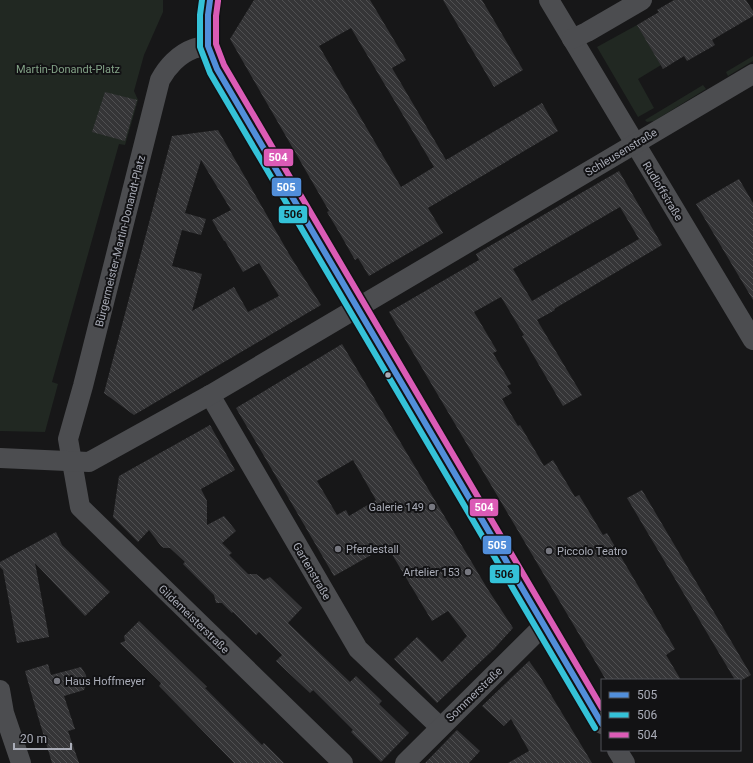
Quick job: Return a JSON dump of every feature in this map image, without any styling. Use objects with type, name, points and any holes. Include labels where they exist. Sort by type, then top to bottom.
[{"type":"street","points":[[210,0],[208,14],[208,46],[217,69],[601,722]]},
{"type":"street","name":"Rudloffstraße","points":[[549,0],[634,144],[753,340]]},
{"type":"street","points":[[572,39],[588,32],[642,0]]},
{"type":"street","name":"Bürgermeister-Martin-Donandt-Platz","points":[[71,461],[68,440],[160,80],[165,70],[179,58],[191,50],[208,46]]},
{"type":"street","name":"Schleusenstraße","points":[[0,458],[89,462],[210,395],[753,74]]},
{"type":"street","name":"Gartenstraße","points":[[210,395],[358,649],[440,727]]},
{"type":"street","name":"Gildemeisterstraße","points":[[71,461],[80,507],[342,763]]},
{"type":"street","name":"Sommerstraße","points":[[405,763],[544,625]]},
{"type":"street","points":[[0,690],[4,713],[20,763]]},
{"type":"street","points":[[618,751],[625,763]]},
{"type":"green space","name":"Martin-Donandt-Platz","points":[[0,0],[163,0],[163,12],[144,55],[134,91],[138,100],[125,145],[119,144],[52,382],[58,384],[45,432],[0,431]]},
{"type":"green space","points":[[637,25],[661,65],[638,79],[654,108],[638,117],[597,47]]},
{"type":"green space","points":[[753,56],[753,61],[728,76],[726,72]]},
{"type":"green space","points":[[703,85],[706,89],[654,121],[647,122],[645,120]]},
{"type":"building","points":[[254,0],[370,0],[406,60],[392,68],[446,160],[542,103],[558,131],[428,208],[443,233],[369,276],[358,258],[355,260],[327,212],[329,211],[230,39]],"holes":[[[351,28],[434,167],[401,187],[319,46]]]},
{"type":"building","points":[[443,0],[482,0],[523,70],[494,87]]},
{"type":"building","points":[[674,0],[746,0],[753,11],[753,16],[712,40],[715,45],[687,61],[684,56],[663,69],[637,25],[659,12],[657,10]]},
{"type":"building","points":[[105,92],[137,100],[125,141],[92,132]]},
{"type":"building","points":[[218,130],[289,254],[321,305],[134,415],[104,393],[172,136]],"holes":[[[201,160],[231,210],[212,220],[243,272],[259,263],[279,296],[248,312],[234,287],[192,311],[202,274],[172,266],[182,230],[201,235],[206,219],[185,213]]]},
{"type":"building","points":[[619,171],[662,245],[537,320],[582,395],[563,406],[522,336],[524,335],[501,297],[474,312],[497,351],[493,353],[511,384],[507,386],[512,393],[502,399],[518,426],[520,425],[544,466],[553,460],[575,497],[579,495],[603,535],[607,533],[675,649],[666,655],[680,679],[605,679],[389,312],[479,260],[476,254]],"holes":[[[620,207],[639,239],[532,301],[513,269]]]},
{"type":"building","points":[[739,179],[753,203],[753,300],[696,204]]},
{"type":"building","points":[[342,344],[487,588],[513,628],[494,649],[437,703],[394,659],[417,637],[442,662],[467,636],[448,611],[432,621],[387,546],[334,576],[236,408]],"holes":[[[353,460],[376,500],[349,516],[346,510],[337,515],[317,481]]]},
{"type":"building","points":[[210,425],[235,470],[201,489],[207,501],[207,525],[224,516],[236,531],[222,543],[232,553],[229,555],[248,574],[256,574],[264,580],[270,577],[302,608],[288,623],[350,682],[356,676],[382,701],[379,704],[409,733],[381,762],[351,732],[353,730],[313,690],[310,693],[276,661],[282,655],[259,632],[256,635],[222,603],[216,603],[214,595],[183,564],[185,562],[170,548],[164,548],[161,546],[149,530],[138,542],[113,517],[119,476]]},
{"type":"building","points":[[642,490],[751,675],[741,680],[741,679],[734,679],[627,498]]},
{"type":"building","points":[[56,532],[62,545],[110,592],[85,616],[35,563],[49,637],[17,643],[3,570],[0,567],[0,562]]},
{"type":"building","points":[[139,621],[207,687],[205,688],[262,745],[264,743],[284,763],[234,763],[159,686],[161,683],[120,643],[125,641],[124,636]]},
{"type":"building","points":[[529,661],[592,763],[508,763],[529,751],[511,719],[504,726],[482,706]]},
{"type":"building","points":[[48,664],[51,675],[81,667],[86,675],[87,682],[84,690],[64,696],[75,729],[68,731],[79,763],[52,763],[25,671]]},
{"type":"building","points":[[457,730],[480,751],[469,763],[425,763]]},
{"type":"transit line","name":"506","points":[[202,0],[200,15],[200,47],[210,73],[595,728]]},
{"type":"transit line","name":"505","points":[[210,0],[208,15],[208,46],[217,69],[601,722]]},
{"type":"transit line","name":"504","points":[[218,1],[216,16],[216,44],[224,65],[601,706]]},
{"type":"place","name":"Galerie 149","points":[[432,507]]},
{"type":"place","name":"Pferdestall","points":[[338,549]]},
{"type":"place","name":"Piccolo Teatro","points":[[549,551]]},
{"type":"place","name":"Artelier 153","points":[[468,572]]},
{"type":"place","name":"Haus Hoffmeyer","points":[[57,681]]}]
